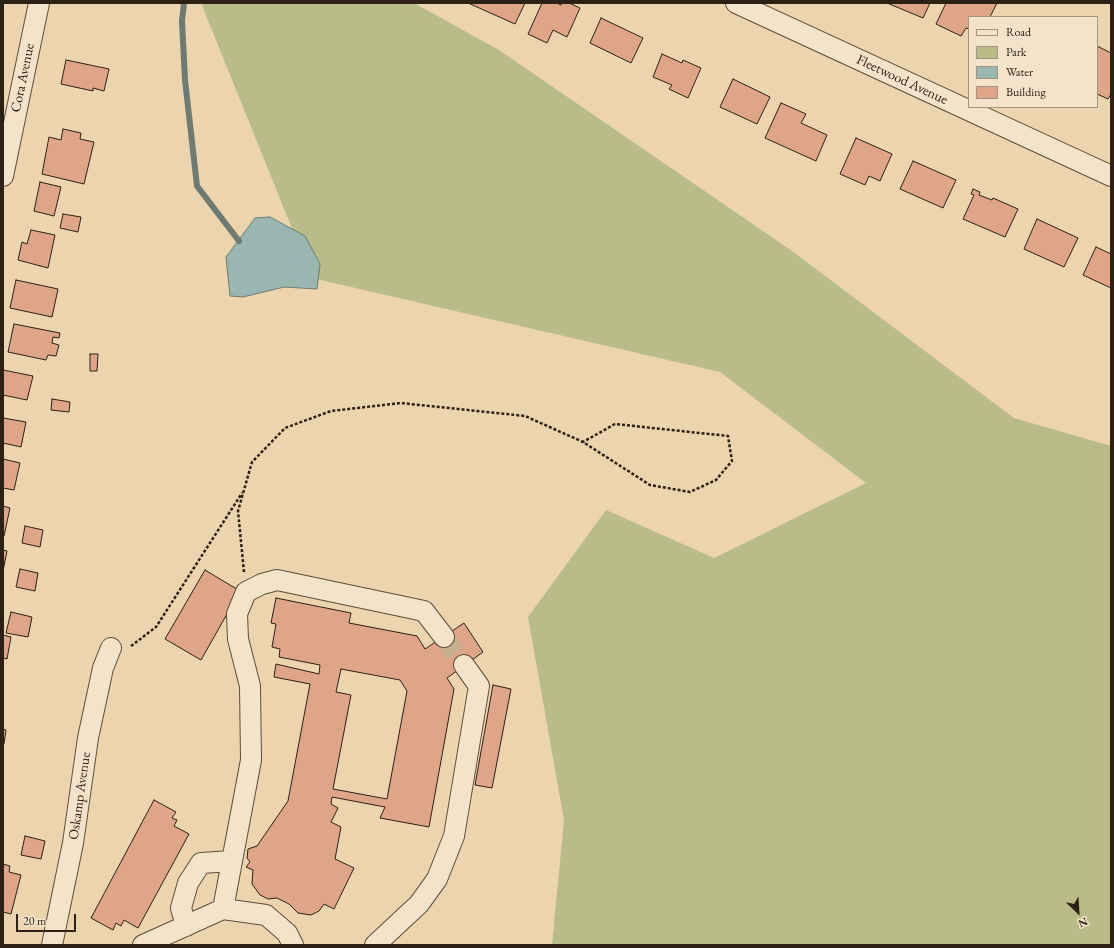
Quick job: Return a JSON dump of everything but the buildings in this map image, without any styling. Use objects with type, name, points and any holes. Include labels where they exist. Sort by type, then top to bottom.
[{"type":"street","name":"Cora Avenue","points":[[3,176],[39,3]]},
{"type":"street","name":"Fleetwood Avenue","points":[[736,3],[1111,176]]},
{"type":"street","points":[[223,908],[250,760],[250,686],[238,639],[237,614],[246,592],[262,584],[277,580],[424,611],[444,637]]},
{"type":"street","name":"Oskamp Avenue","points":[[52,945],[73,843],[88,738],[103,668],[111,648]]},
{"type":"street","points":[[375,945],[419,904],[437,879],[454,836],[479,686],[464,665]]},
{"type":"street","points":[[186,926],[181,908],[188,883],[201,863],[232,861]]},
{"type":"street","points":[[143,945],[223,908],[266,915],[287,933],[293,945]]},
{"type":"path","points":[[246,592],[238,511],[252,462],[285,428],[331,411],[401,403],[525,416],[583,442],[650,485],[690,492],[716,480],[732,461],[728,436],[615,424],[583,442]]},
{"type":"path","points":[[103,668],[156,627],[244,489]]},
{"type":"green space","points":[[201,3],[414,3],[499,50],[792,251],[1014,418],[1111,446],[1111,945],[552,945],[564,820],[528,617],[606,510],[714,558],[866,483],[720,372],[312,278]]},
{"type":"water","points":[[270,217],[305,236],[320,264],[317,289],[284,287],[243,297],[230,296],[226,257],[255,218]]},
{"type":"waterway","points":[[184,3],[182,21],[185,80],[197,186],[239,241]]},
{"type":"tunnel","points":[[444,637],[464,665]]}]
